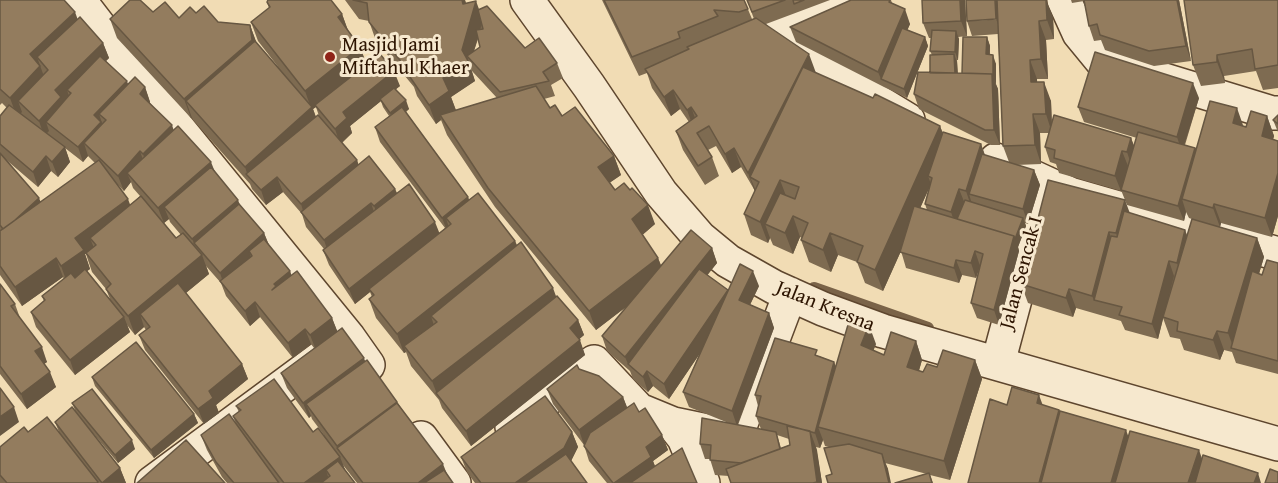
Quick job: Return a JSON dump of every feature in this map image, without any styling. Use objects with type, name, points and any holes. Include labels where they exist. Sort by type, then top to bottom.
[{"type":"street","points":[[79,0],[172,121],[349,338],[382,384]]},
{"type":"street","name":"Jalan Kresna","points":[[527,0],[589,86],[661,193],[700,238],[728,261],[823,309],[883,330],[1278,444]]},
{"type":"street","points":[[858,0],[772,31],[772,37],[917,126],[939,135]]},
{"type":"street","points":[[1064,0],[1079,33],[1102,61],[1251,107],[1278,113]]},
{"type":"street","points":[[971,150],[1070,195],[1278,254]]},
{"type":"street","name":"Jalan Sencak I","points":[[998,363],[1046,183]]},
{"type":"street","points":[[402,412],[452,480],[481,452],[594,362],[639,410],[673,424],[736,437],[790,294]]},
{"type":"street","points":[[152,483],[349,338]]},
{"type":"street","points":[[673,424],[684,438],[703,483]]},
{"type":"building","points":[[0,0],[64,0],[75,12],[30,54],[40,66],[10,98],[0,89]]},
{"type":"building","points":[[130,0],[140,0],[153,12],[165,2],[179,18],[190,7],[196,13],[204,6],[218,22],[250,25],[252,40],[184,99],[110,19]]},
{"type":"building","name":"Masjid Jami Miftahul Khaer","points":[[268,0],[331,0],[342,14],[338,17],[360,47],[305,91],[251,22],[270,7]]},
{"type":"building","points":[[353,0],[462,0],[463,4],[476,1],[462,50],[468,61],[443,78],[449,91],[429,105],[410,77],[412,75],[369,22],[367,3]]},
{"type":"building","points":[[604,0],[744,0],[748,9],[739,12],[714,10],[718,16],[678,32],[680,38],[632,57]]},
{"type":"building","points":[[747,0],[785,0],[752,12]]},
{"type":"building","points":[[851,0],[890,0],[889,2],[905,9],[878,72],[790,27]]},
{"type":"building","points":[[922,0],[960,0],[961,21],[923,23]]},
{"type":"building","points":[[966,0],[995,0],[996,19],[967,21]]},
{"type":"building","points":[[997,0],[1046,0],[1047,20],[1039,21],[1041,59],[1030,60],[1031,82],[1044,82],[1046,114],[1033,114],[1035,145],[1003,146]]},
{"type":"building","points":[[1084,0],[1177,0],[1186,46],[1149,51],[1100,35],[1097,24],[1089,26]]},
{"type":"building","points":[[1184,0],[1278,0],[1278,65],[1255,69],[1252,49],[1217,55],[1217,62],[1193,65]]},
{"type":"building","points":[[487,6],[525,48],[539,38],[557,63],[543,72],[549,81],[500,92],[467,56],[480,47],[476,30],[483,29],[478,10]]},
{"type":"building","points":[[80,17],[103,43],[55,90],[61,97],[39,121],[18,101],[48,70],[37,57]]},
{"type":"building","points":[[756,18],[809,54],[748,173],[734,148],[725,154],[709,126],[697,133],[712,157],[698,166],[676,131],[697,116],[691,107],[687,110],[673,90],[664,97],[645,69],[689,49],[687,47]]},
{"type":"building","points":[[902,28],[925,37],[904,89],[881,79]]},
{"type":"building","points":[[932,30],[956,31],[955,52],[930,51]]},
{"type":"building","points":[[963,37],[987,37],[986,54],[993,55],[993,76],[992,74],[962,73]]},
{"type":"building","points":[[255,41],[312,107],[245,167],[186,101]]},
{"type":"building","points":[[1095,52],[1193,83],[1177,137],[1078,107]]},
{"type":"building","points":[[380,54],[394,71],[343,112],[347,118],[335,129],[315,105]]},
{"type":"building","points":[[954,54],[955,73],[930,73],[930,55]]},
{"type":"building","points":[[100,56],[127,81],[94,115],[101,122],[78,147],[46,122],[71,93],[67,90]]},
{"type":"building","points":[[803,67],[873,98],[875,94],[940,126],[875,270],[857,262],[863,246],[830,233],[823,250],[801,240],[808,223],[793,216],[785,233],[765,224],[780,193],[795,199],[799,187],[780,180],[760,222],[744,214],[759,182],[750,177]]},
{"type":"building","points":[[918,72],[992,74],[994,130],[985,130],[914,94]]},
{"type":"building","points":[[135,77],[145,87],[140,94],[172,125],[143,154],[140,151],[118,176],[84,143],[106,120],[99,114]]},
{"type":"building","points":[[536,86],[550,108],[555,105],[562,116],[575,107],[614,156],[598,167],[615,190],[624,183],[648,205],[632,219],[658,258],[589,311],[488,188],[440,115]]},
{"type":"building","points":[[394,88],[406,100],[390,113],[380,99]]},
{"type":"building","points":[[1210,101],[1237,108],[1233,123],[1246,127],[1251,111],[1267,116],[1262,136],[1278,141],[1278,173],[1265,218],[1214,204],[1213,208],[1182,199]]},
{"type":"building","points":[[9,105],[65,147],[52,162],[46,156],[33,172],[0,144],[0,116]]},
{"type":"building","points":[[402,107],[468,197],[442,218],[375,127]]},
{"type":"building","points":[[318,115],[357,160],[301,204],[277,177],[261,190],[246,174]]},
{"type":"building","points":[[1054,115],[1131,138],[1127,152],[1122,151],[1115,176],[1054,158],[1055,150],[1045,147]]},
{"type":"building","points":[[178,126],[211,162],[158,208],[127,173]]},
{"type":"building","points":[[943,132],[981,144],[966,191],[959,189],[951,212],[925,204],[932,178],[928,176]]},
{"type":"building","points":[[1138,132],[1195,148],[1178,206],[1121,190]]},
{"type":"building","points":[[0,153],[39,198],[3,229],[0,225]]},
{"type":"building","points":[[982,154],[1034,170],[1023,209],[969,194]]},
{"type":"building","points":[[369,156],[395,189],[374,206],[371,203],[324,240],[301,212]]},
{"type":"building","points":[[99,160],[128,199],[75,238],[84,250],[61,266],[56,258],[15,287],[0,266],[0,231]]},
{"type":"building","points":[[211,167],[238,200],[192,239],[164,207]]},
{"type":"building","points":[[1048,180],[1125,200],[1116,233],[1109,232],[1092,296],[1069,289],[1066,298],[1021,284]]},
{"type":"building","points":[[409,184],[435,222],[349,289],[323,250]]},
{"type":"building","points":[[478,193],[515,241],[397,334],[369,299],[374,295],[369,289],[451,224],[446,218]]},
{"type":"building","points":[[141,196],[176,238],[183,233],[202,255],[128,316],[106,289],[111,284],[86,253],[96,245],[90,238]]},
{"type":"building","points":[[965,200],[1023,218],[1015,239],[1014,236],[957,219]]},
{"type":"building","points":[[239,204],[264,233],[220,273],[194,243]]},
{"type":"building","points":[[914,206],[1014,236],[994,310],[971,303],[983,254],[975,251],[971,263],[956,260],[954,268],[900,252]]},
{"type":"building","points":[[1124,211],[1185,230],[1177,263],[1169,261],[1152,324],[1119,315],[1122,307],[1094,300],[1111,236],[1117,237]]},
{"type":"building","points":[[1192,219],[1257,238],[1228,333],[1217,331],[1213,340],[1177,331],[1178,322],[1163,317]]},
{"type":"building","points":[[691,230],[712,248],[625,357],[602,336]]},
{"type":"building","points":[[264,239],[290,271],[274,284],[276,286],[272,290],[297,271],[332,318],[310,335],[305,329],[288,343],[255,302],[245,311],[220,281],[252,256],[249,251]]},
{"type":"building","points":[[521,242],[553,288],[432,381],[404,346],[437,322],[431,316]]},
{"type":"building","points":[[1267,260],[1278,263],[1278,361],[1231,348],[1252,271],[1262,275]]},
{"type":"building","points":[[740,264],[753,271],[739,300],[769,313],[732,411],[683,392]]},
{"type":"building","points":[[85,269],[124,317],[70,360],[31,312],[45,300],[42,296],[71,273],[75,278]]},
{"type":"building","points":[[699,269],[728,290],[664,384],[647,371],[643,377],[628,364]]},
{"type":"building","points":[[178,283],[242,364],[209,391],[213,398],[198,409],[139,335],[150,327],[140,314]]},
{"type":"building","points":[[0,284],[15,304],[11,306],[42,347],[35,351],[50,372],[21,394],[0,366]]},
{"type":"building","points":[[557,296],[578,320],[570,328],[580,340],[466,431],[436,393]]},
{"type":"building","points":[[850,318],[869,325],[861,345],[884,355],[891,332],[916,341],[907,367],[923,372],[927,364],[937,367],[943,350],[975,360],[944,461],[818,427]]},
{"type":"building","points":[[342,328],[364,358],[303,403],[281,373]]},
{"type":"building","points":[[775,338],[817,350],[815,355],[834,362],[815,433],[756,416],[761,396],[755,395]]},
{"type":"building","points":[[136,342],[194,414],[151,450],[92,377]]},
{"type":"building","points":[[367,360],[397,402],[337,446],[306,404]]},
{"type":"building","points":[[577,365],[579,369],[599,376],[623,397],[579,430],[547,389]]},
{"type":"building","points":[[274,379],[313,432],[318,428],[340,457],[304,483],[284,483],[233,416],[241,410],[236,406]]},
{"type":"building","points":[[1012,387],[1039,395],[1037,403],[1059,410],[1039,483],[968,483],[990,399],[1007,405]]},
{"type":"building","points":[[0,388],[14,407],[0,417]]},
{"type":"building","points":[[92,389],[132,440],[115,455],[72,403]]},
{"type":"building","points":[[545,396],[572,432],[564,448],[515,483],[481,483],[461,457]]},
{"type":"building","points":[[397,403],[443,464],[418,483],[363,483],[337,448]]},
{"type":"building","points":[[634,403],[639,412],[645,408],[662,435],[646,447],[651,457],[613,483],[584,446],[590,433]]},
{"type":"building","points":[[72,407],[120,468],[102,483],[55,422]]},
{"type":"building","points":[[1060,411],[1126,430],[1111,483],[1041,483]]},
{"type":"building","points":[[229,414],[279,483],[234,483],[216,462],[201,435]]},
{"type":"building","points":[[47,417],[97,483],[7,483],[0,475],[0,447],[24,427],[28,432]]},
{"type":"building","points":[[702,418],[776,432],[780,449],[741,463],[710,460],[711,445],[700,444]]},
{"type":"building","points":[[787,426],[810,431],[817,482],[731,483],[726,469],[790,445]]},
{"type":"building","points":[[1130,431],[1199,450],[1188,483],[1115,483]]},
{"type":"building","points":[[186,440],[225,483],[137,483]]},
{"type":"building","points":[[849,444],[882,454],[889,483],[828,483],[826,476],[832,474],[824,448]]},
{"type":"building","points":[[682,448],[697,483],[630,483]]},
{"type":"building","points":[[566,454],[587,483],[524,483]]},
{"type":"building","points":[[1203,455],[1258,473],[1254,483],[1195,483]]},
{"type":"building","points":[[338,461],[355,483],[321,483],[330,476],[326,470]]},
{"type":"building","points":[[1270,469],[1278,472],[1278,483],[1265,483]]},
{"type":"building","points":[[444,470],[453,483],[424,483]]},
{"type":"building","points":[[929,473],[932,483],[895,483]]},
{"type":"waterway","points":[[814,288],[928,328]]},
{"type":"place","name":"Masjid Jami Miftahul Khaer","points":[[330,57]]}]
